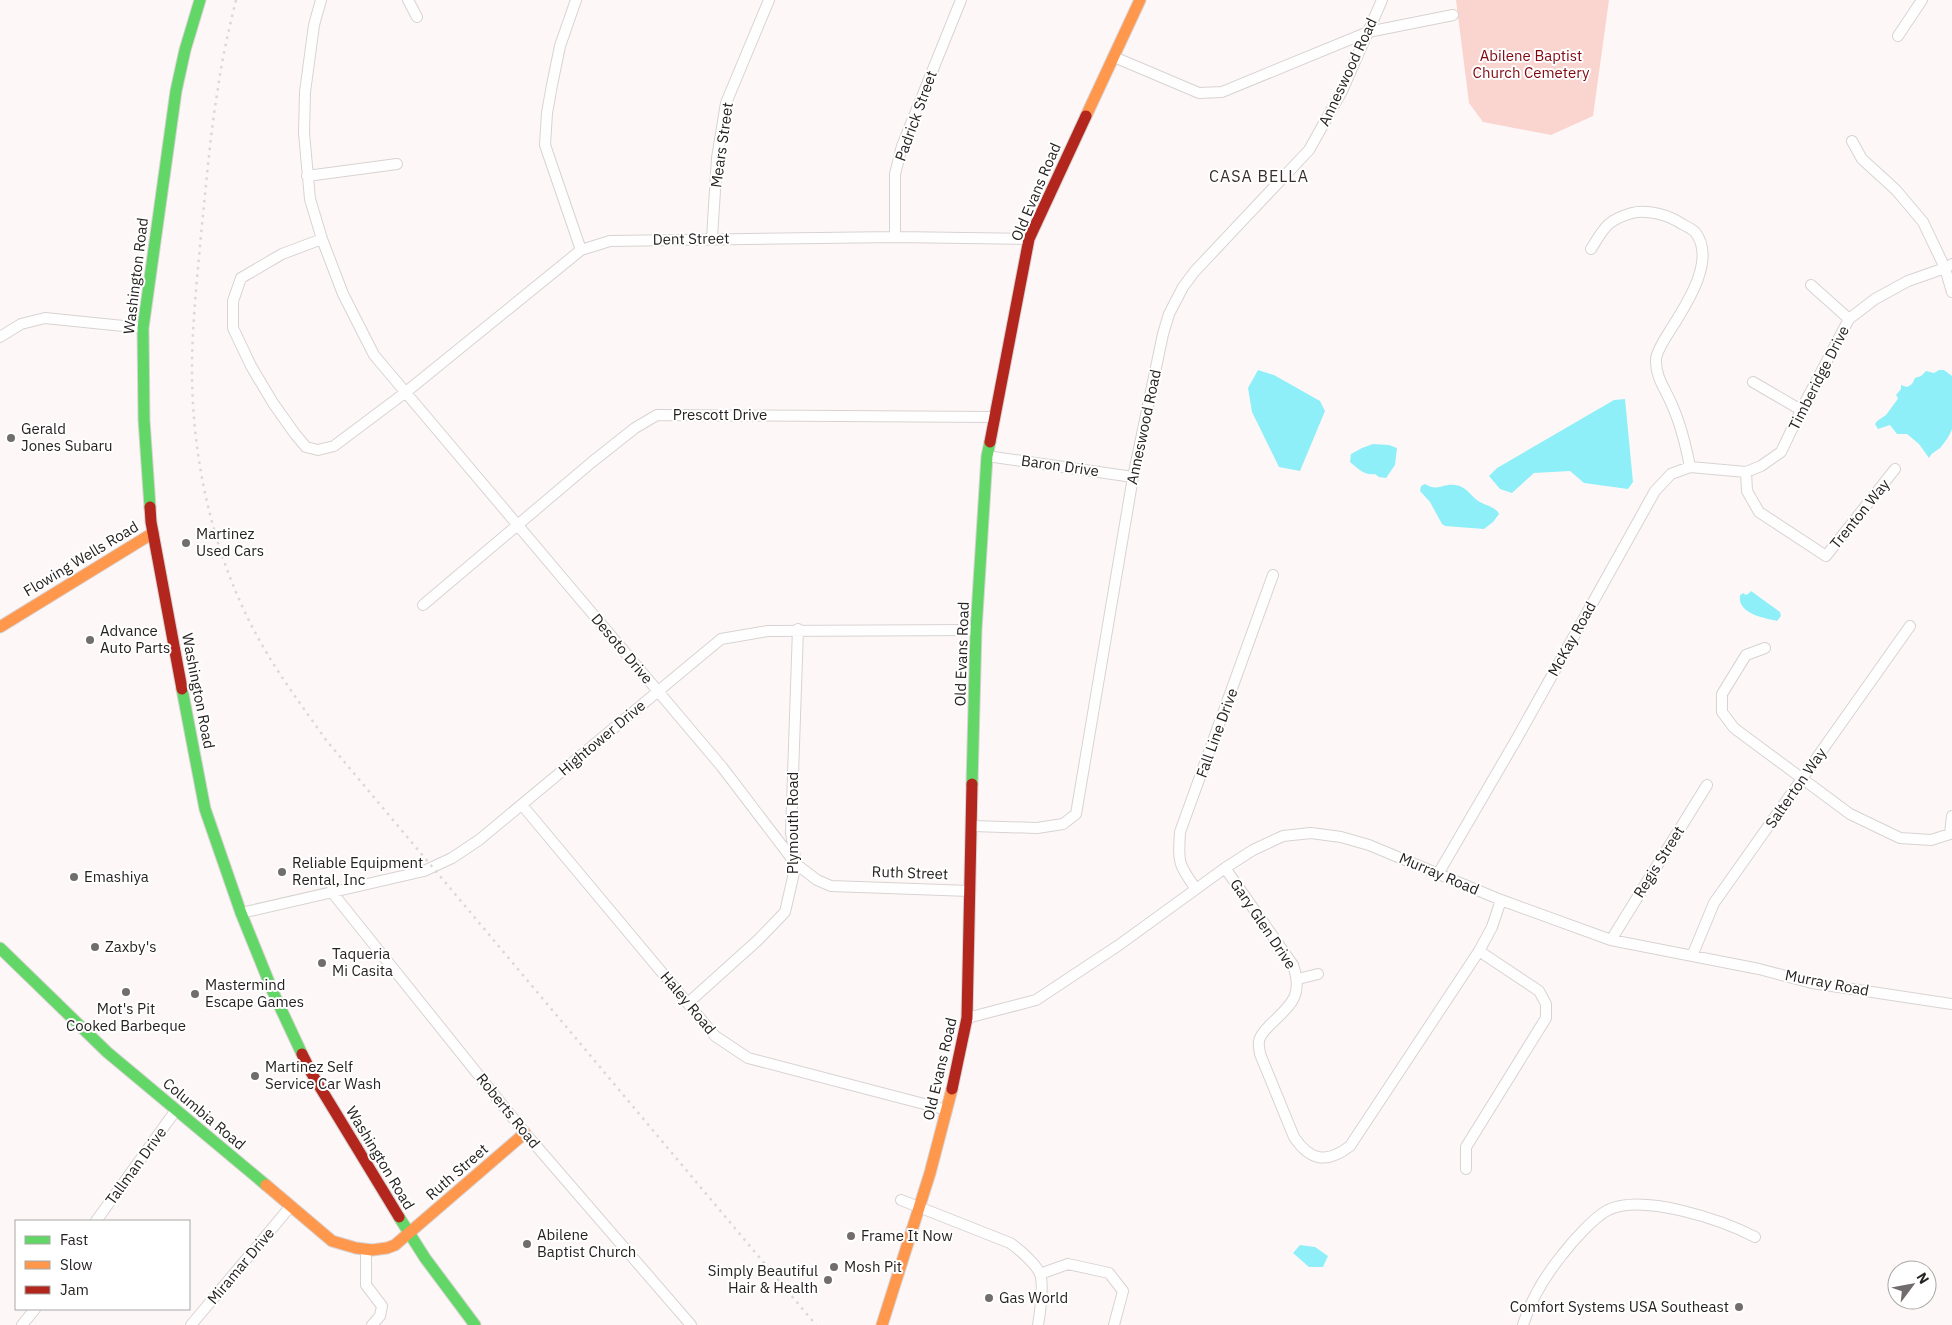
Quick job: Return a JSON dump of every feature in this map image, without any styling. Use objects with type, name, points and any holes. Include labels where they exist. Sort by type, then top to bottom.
[{"type":"main road","name":"Washington Road","points":[[200,0],[185,50],[176,92],[143,328],[144,420],[153,533],[206,809],[241,913],[273,992],[312,1074],[409,1234],[446,1288],[475,1325]]},
{"type":"main road","name":"Old Evans Road","points":[[882,1325],[947,1110],[958,1067],[967,1018],[973,826],[976,630],[987,456],[994,417],[1029,239],[1140,0]]},
{"type":"main road","name":"Flowing Wells Road","points":[[0,627],[153,533]]},
{"type":"main road","name":"Columbia Road","points":[[0,948],[107,1052],[332,1241],[352,1248],[366,1250],[388,1249],[409,1234]]},
{"type":"main road","name":"Ruth Street","points":[[409,1234],[525,1132]]},
{"type":"street","name":"Desoto Drive","points":[[321,0],[314,26],[305,92],[304,133],[310,199],[322,239],[343,294],[374,355],[722,767],[796,864],[816,880],[831,886],[848,886]]},
{"type":"street","points":[[408,0],[417,17]]},
{"type":"street","points":[[576,0],[560,46],[546,113],[545,145],[581,250]]},
{"type":"street","name":"Mears Street","points":[[712,238],[717,158],[726,103],[769,0]]},
{"type":"street","name":"Padrick Street","points":[[895,238],[896,174],[902,146],[961,0]]},
{"type":"street","name":"Anneswood Road","points":[[973,826],[1038,828],[1062,824],[1076,814],[1134,477],[1163,334],[1169,314],[1178,296],[1196,271],[1309,150],[1342,91],[1382,0]]},
{"type":"street","points":[[1898,36],[1922,0]]},
{"type":"street","points":[[1114,57],[1199,93],[1222,92],[1368,32],[1454,14]]},
{"type":"street","points":[[1852,141],[1862,159],[1896,190],[1923,222],[1949,266],[1952,292]]},
{"type":"street","points":[[307,176],[397,164]]},
{"type":"street","points":[[1591,249],[1605,226],[1620,217],[1638,212],[1675,219],[1695,232],[1703,252],[1700,275],[1689,299],[1665,338],[1656,358],[1659,379],[1684,436],[1690,467]]},
{"type":"street","name":"Dent Street","points":[[322,239],[282,254],[241,278],[233,301],[233,328],[251,366],[273,403],[295,434],[306,447],[318,450],[334,446],[406,392],[581,250],[610,241],[712,238],[1029,239]]},
{"type":"street","name":"Timberidge Drive","points":[[1746,472],[1761,466],[1781,452],[1849,319],[1875,299],[1908,281],[1949,266]]},
{"type":"street","points":[[1811,285],[1849,319]]},
{"type":"street","points":[[0,337],[21,324],[45,318],[143,328]]},
{"type":"street","points":[[1753,382],[1801,410]]},
{"type":"street","name":"Prescott Drive","points":[[423,604],[621,440],[657,414],[994,417]]},
{"type":"street","name":"Baron Drive","points":[[987,456],[1134,477]]},
{"type":"street","name":"McKay Road","points":[[1438,874],[1521,732],[1655,491],[1670,474],[1690,467],[1746,472]]},
{"type":"street","name":"Trenton Way","points":[[1746,472],[1747,491],[1759,512],[1826,556],[1895,469]]},
{"type":"street","name":"Fall Line Drive","points":[[1196,888],[1181,868],[1178,853],[1180,832],[1273,575]]},
{"type":"street","name":"Salterton Way","points":[[1692,956],[1714,903],[1910,626]]},
{"type":"street","name":"Hightower Drive","points":[[241,913],[424,871],[444,863],[479,840],[721,639],[768,630],[976,630]]},
{"type":"street","name":"Plymouth Road","points":[[688,1003],[758,940],[785,912],[796,864],[791,833],[798,630]]},
{"type":"street","points":[[1765,648],[1746,655],[1722,694],[1722,712],[1734,728],[1850,814],[1900,838],[1930,840],[1950,834],[1952,816]]},
{"type":"street","name":"Regis Street","points":[[1611,940],[1707,785]]},
{"type":"street","name":"Haley Road","points":[[522,804],[715,1036],[748,1058],[947,1110]]},
{"type":"street","name":"Murray Road","points":[[967,1018],[1036,1000],[1119,945],[1196,888],[1253,850],[1283,836],[1311,833],[1341,837],[1369,845],[1501,900],[1611,940],[1759,969],[1812,982],[1952,1004]]},
{"type":"street","name":"Gary Glen Drive","points":[[1225,868],[1293,965],[1298,979],[1297,993],[1290,1004],[1265,1030],[1258,1042],[1260,1054],[1294,1137],[1305,1151],[1319,1158],[1339,1155],[1350,1146],[1479,952]]},
{"type":"street","name":"Ruth Street","points":[[848,886],[970,890]]},
{"type":"street","name":"Roberts Road","points":[[331,892],[525,1132],[691,1325]]},
{"type":"street","points":[[1466,1169],[1466,1147],[1546,1018],[1546,1004],[1539,991],[1479,952],[1492,927],[1501,900]]},
{"type":"street","points":[[1298,979],[1318,974]]},
{"type":"street","name":"Tallman Drive","points":[[97,1220],[176,1110]]},
{"type":"street","points":[[902,1200],[1010,1243],[1024,1254],[1040,1274],[1041,1292],[1038,1325]]},
{"type":"street","points":[[1523,1325],[1544,1277],[1577,1236],[1608,1210],[1637,1204],[1670,1208],[1711,1218],[1755,1237]]},
{"type":"street","name":"Miramar Drive","points":[[191,1325],[290,1207]]},
{"type":"street","points":[[366,1250],[366,1285],[382,1306],[380,1316],[372,1325]]},
{"type":"street","points":[[1040,1274],[1068,1264],[1109,1273],[1123,1291],[1114,1325]]},
{"type":"street","points":[[22,1325],[34,1310]]},
{"type":"green space","name":"Abilene Baptist Church Cemetery","points":[[1456,0],[1609,0],[1593,116],[1551,135],[1483,122],[1469,103]]},
{"type":"water","points":[[1258,370],[1274,375],[1320,401],[1325,411],[1300,471],[1279,467],[1252,412],[1248,388]]},
{"type":"water","points":[[1944,370],[1952,376],[1952,429],[1941,447],[1929,458],[1919,444],[1907,434],[1897,434],[1890,425],[1878,429],[1875,424],[1886,415],[1897,400],[1896,395],[1901,389],[1901,385],[1907,387],[1912,384],[1915,378],[1921,376],[1926,371],[1934,373]]},
{"type":"water","points":[[1625,399],[1633,482],[1628,489],[1584,483],[1570,471],[1534,473],[1512,493],[1500,489],[1489,476],[1497,468],[1614,400]]},
{"type":"water","points":[[1373,444],[1389,445],[1397,448],[1395,465],[1386,478],[1365,473],[1350,462],[1351,454]]},
{"type":"water","points":[[1425,484],[1433,487],[1459,486],[1480,502],[1496,510],[1499,514],[1484,529],[1445,526],[1430,502],[1420,491],[1421,486]]},
{"type":"water","points":[[1751,591],[1780,612],[1781,616],[1777,621],[1752,614],[1743,607],[1740,595],[1748,594]]},
{"type":"water","points":[[1300,1245],[1315,1247],[1328,1256],[1323,1267],[1309,1267],[1293,1253]]},
{"type":"railway","points":[[236,0],[228,33],[210,143],[195,302],[192,370],[193,406],[202,479],[220,550],[233,585],[265,650],[326,740],[816,1325]]},
{"type":"traffic: fast","points":[[150,507],[144,420],[143,328],[176,91],[185,50],[200,0]]},
{"type":"traffic: fast","points":[[972,784],[976,630],[987,456],[990,442]]},
{"type":"traffic: fast","points":[[182,689],[205,809],[241,913],[273,992],[302,1054]]},
{"type":"traffic: fast","points":[[0,948],[107,1052],[266,1185]]},
{"type":"traffic: fast","points":[[399,1217],[425,1258],[475,1325]]},
{"type":"traffic: slow","points":[[1086,116],[1140,0]]},
{"type":"traffic: slow","points":[[0,627],[153,533]]},
{"type":"traffic: slow","points":[[882,1325],[930,1173],[952,1089]]},
{"type":"traffic: slow","points":[[266,1185],[332,1241],[356,1248],[372,1250],[387,1248],[395,1245],[525,1133]]},
{"type":"traffic: jam","points":[[990,442],[1029,239],[1086,116]]},
{"type":"traffic: jam","points":[[150,507],[151,522],[182,689]]},
{"type":"traffic: jam","points":[[952,1089],[967,1018],[972,784]]},
{"type":"traffic: jam","points":[[302,1054],[312,1074],[399,1217]]},
{"type":"place","name":"Gerald Jones Subaru","points":[[11,438]]},
{"type":"place","name":"Martinez Used Cars","points":[[186,543]]},
{"type":"place","name":"Advance Auto Parts","points":[[90,640]]},
{"type":"place","name":"Reliable Equipment Rental, Inc","points":[[282,872]]},
{"type":"place","name":"Emashiya","points":[[74,877]]},
{"type":"place","name":"Zaxby's","points":[[95,947]]},
{"type":"place","name":"Taqueria Mi Casita","points":[[322,963]]},
{"type":"place","name":"Mot's Pit Cooked Barbeque","points":[[126,992]]},
{"type":"place","name":"Mastermind Escape Games","points":[[195,994]]},
{"type":"place","name":"Martinez Self Service Car Wash","points":[[255,1076]]},
{"type":"place","name":"Frame It Now","points":[[851,1236]]},
{"type":"place","name":"Abilene Baptist Church","points":[[527,1244]]},
{"type":"place","name":"Mosh Pit","points":[[834,1267]]},
{"type":"place","name":"Simply Beautiful Hair & Health","points":[[828,1280]]},
{"type":"place","name":"Gas World","points":[[989,1298]]},
{"type":"place","name":"Comfort Systems USA Southeast","points":[[1739,1307]]},
{"type":"district","name":"CASA BELLA","points":[[1259,176]]}]
